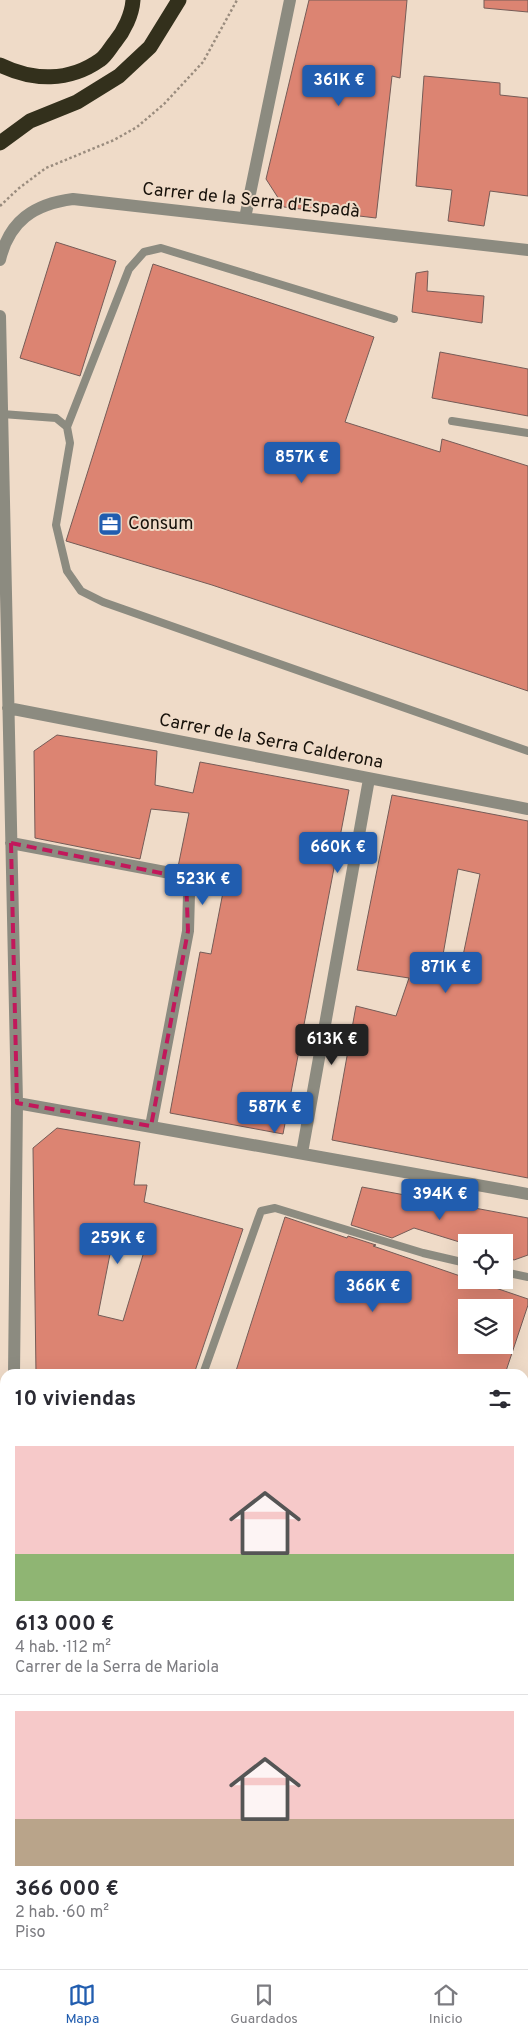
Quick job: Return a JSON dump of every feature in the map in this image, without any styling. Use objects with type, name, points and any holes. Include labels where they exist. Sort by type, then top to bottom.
[{"type":"highway","points":[[0,65],[18,74],[45,78],[77,73],[101,59],[122,33],[133,6],[133,0]]},
{"type":"highway","points":[[0,143],[30,121],[77,102],[119,76],[150,47],[179,0]]},
{"type":"street","points":[[245,218],[290,0]]},
{"type":"street","name":"Carrer de la Serra d'Espadà","points":[[0,260],[8,237],[14,226],[21,220],[40,208],[62,200],[73,199],[528,250]]},
{"type":"street","points":[[0,316],[16,1102],[14,1369]]},
{"type":"street","name":"Carrer de la Serra Calderona","points":[[8,708],[528,809]]},
{"type":"street","points":[[302,1153],[369,779]]},
{"type":"street","points":[[11,843],[165,872],[186,878],[189,894],[188,931],[151,1126]]},
{"type":"street","points":[[16,1102],[528,1194]]},
{"type":"lane","points":[[394,319],[161,248],[144,252],[129,269],[67,427],[70,443],[56,525],[66,571],[81,590],[103,602],[528,751]]},
{"type":"lane","points":[[2,414],[56,418],[67,427]]},
{"type":"lane","points":[[452,421],[528,433]]},
{"type":"lane","points":[[205,1369],[261,1211],[275,1208],[423,1253],[458,1261]]},
{"type":"lane","points":[[513,1274],[528,1277]]},
{"type":"path","points":[[0,206],[18,189],[46,168],[114,140],[137,127],[164,104],[203,62],[237,0]]},
{"type":"highlighted area","points":[[11,843],[186,878],[188,931],[151,1126],[17,1103]]},
{"type":"building","points":[[309,0],[407,0],[400,78],[392,76],[376,218],[284,207],[266,179]]},
{"type":"building","points":[[484,0],[528,0],[528,12],[484,8]]},
{"type":"building","points":[[424,76],[500,83],[500,95],[528,98],[528,196],[490,191],[484,226],[448,221],[452,190],[416,186]]},
{"type":"building","points":[[56,242],[116,261],[80,376],[20,358]]},
{"type":"building","points":[[153,264],[374,337],[345,422],[440,452],[442,439],[528,466],[528,691],[212,585],[66,541]]},
{"type":"building","points":[[428,271],[427,291],[484,296],[482,323],[412,312],[416,273]]},
{"type":"building","points":[[440,352],[528,369],[528,416],[432,398]]},
{"type":"building","points":[[57,735],[157,751],[155,785],[193,793],[200,762],[349,790],[283,1134],[170,1113],[200,952],[211,954],[225,882],[193,875],[189,870],[178,867],[189,813],[151,809],[140,859],[35,838],[34,751]]},
{"type":"building","points":[[392,795],[528,821],[528,1178],[332,1140],[356,1006],[396,1016],[409,978],[357,970]],"holes":[[[458,869],[480,874],[459,975],[440,972]]]},
{"type":"building","points":[[57,1128],[140,1142],[134,1185],[147,1185],[144,1202],[243,1229],[196,1369],[36,1369],[33,1148]],"holes":[[[123,1226],[146,1245],[123,1321],[98,1315],[112,1244],[121,1245]]]},
{"type":"building","points":[[362,1187],[528,1218],[528,1255],[513,1260],[513,1234],[458,1234],[458,1242],[414,1228],[392,1238],[351,1225]]},
{"type":"building","points":[[285,1217],[347,1238],[348,1236],[376,1245],[373,1246],[458,1275],[458,1289],[499,1289],[528,1299],[528,1305],[513,1350],[513,1299],[458,1299],[458,1354],[512,1354],[507,1369],[237,1369]]},
{"type":"place","name":"Consum","points":[[110,524]]}]
